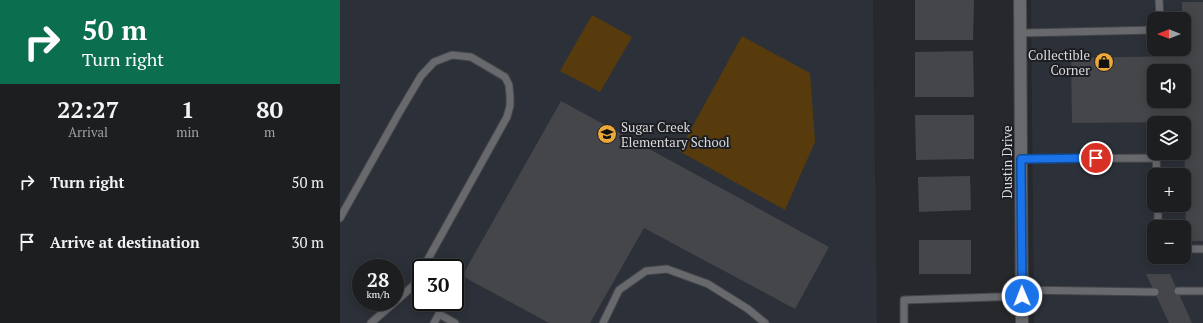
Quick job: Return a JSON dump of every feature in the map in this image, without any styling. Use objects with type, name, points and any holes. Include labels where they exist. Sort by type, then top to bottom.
[{"type":"street","name":"Dustin Drive","points":[[1020,0],[1022,323]]},
{"type":"lane","points":[[1159,0],[1160,12]]},
{"type":"lane","points":[[1021,33],[1147,30]]},
{"type":"lane","points":[[340,218],[399,113],[422,76],[434,62],[452,55],[471,57],[505,77],[509,85],[510,106],[507,117],[428,259]]},
{"type":"lane","points":[[1021,159],[1156,158],[1157,168]]},
{"type":"lane","points":[[1191,249],[1203,249]]},
{"type":"lane","points":[[603,323],[619,290],[646,272],[667,269],[708,284],[748,309],[765,323]]},
{"type":"lane","points":[[371,323],[412,287]]},
{"type":"lane","points":[[1178,291],[1203,291]]},
{"type":"lane","points":[[904,323],[904,300],[1022,293],[1154,292]]},
{"type":"lane","points":[[434,323],[439,314],[455,323]]},
{"type":"shaded area","name":"Sugar Creek Elementary School","points":[[340,0],[873,0],[877,323],[340,323]]},
{"type":"shaded area","points":[[1031,0],[1203,0],[1203,323],[1034,323]]},
{"type":"shaded area","points":[[592,15],[632,37],[600,92],[560,71]]},
{"type":"shaded area","points":[[742,36],[810,73],[815,142],[785,210],[679,151]]},
{"type":"building","points":[[915,0],[974,0],[973,40],[915,40]]},
{"type":"building","points":[[1182,2],[1203,2],[1203,241],[1191,241],[1191,220],[1186,220],[1186,212],[1191,212],[1191,168],[1185,168],[1185,160],[1191,160],[1191,116],[1147,116],[1147,122],[1072,123],[1071,58],[1191,56],[1191,12],[1182,12]]},
{"type":"building","points":[[973,51],[974,97],[915,97],[915,52]]},
{"type":"building","points":[[561,101],[829,247],[795,309],[644,228],[590,323],[549,323],[464,277],[464,272]]},
{"type":"building","points":[[915,115],[974,115],[974,159],[916,160]]},
{"type":"building","points":[[970,176],[971,210],[919,212],[918,177]]},
{"type":"building","points":[[919,240],[971,240],[971,274],[919,274]]},
{"type":"building","points":[[1146,274],[1170,274],[1192,323],[1169,323]]},
{"type":"place","name":"Collectible Corner","points":[[1104,62]]},
{"type":"place","name":"Sugar Creek Elementary School","points":[[607,134]]},
{"type":"route","points":[[1022,296],[1021,159],[1096,158]]}]
